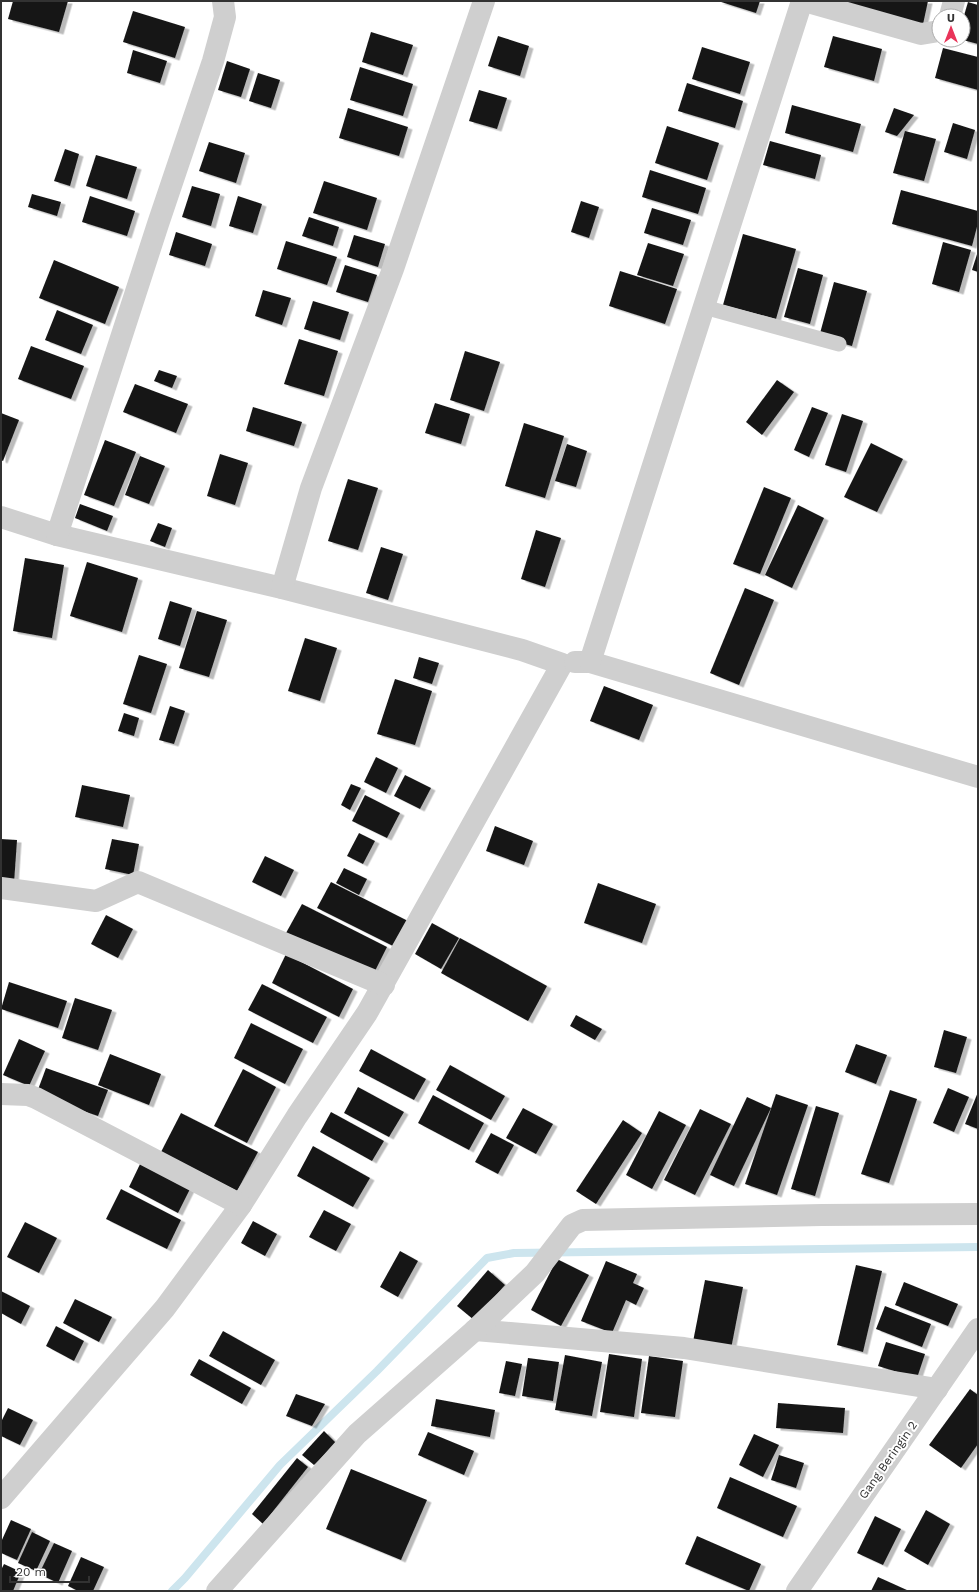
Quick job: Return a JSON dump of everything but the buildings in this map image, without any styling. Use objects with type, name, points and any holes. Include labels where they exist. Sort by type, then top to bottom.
[{"type":"street","points":[[57,535],[158,224],[215,55],[225,17],[223,1]]},
{"type":"street","points":[[282,588],[311,488],[390,276],[484,1]]},
{"type":"street","points":[[590,662],[803,1],[921,34],[931,32]]},
{"type":"street","points":[[1,517],[57,535],[282,588],[522,650],[562,664],[590,662],[978,777]]},
{"type":"street","points":[[1,1498],[165,1308],[241,1205],[297,1116],[368,1012],[562,664]]},
{"type":"street","points":[[1,888],[96,901],[138,882],[384,985]]},
{"type":"street","points":[[1,1094],[28,1095],[36,1098],[241,1205]]},
{"type":"street","points":[[217,1591],[357,1434],[475,1330],[535,1273],[572,1225],[583,1220],[822,1215],[978,1214]]},
{"type":"street","name":"Gang Beringin 2","points":[[797,1591],[978,1329]]},
{"type":"street","points":[[475,1330],[684,1348],[937,1390]]},
{"type":"lane","points":[[704,307],[839,344]]},
{"type":"waterway","points":[[172,1591],[185,1578],[280,1465],[377,1371],[487,1258],[514,1253],[978,1247]]}]
